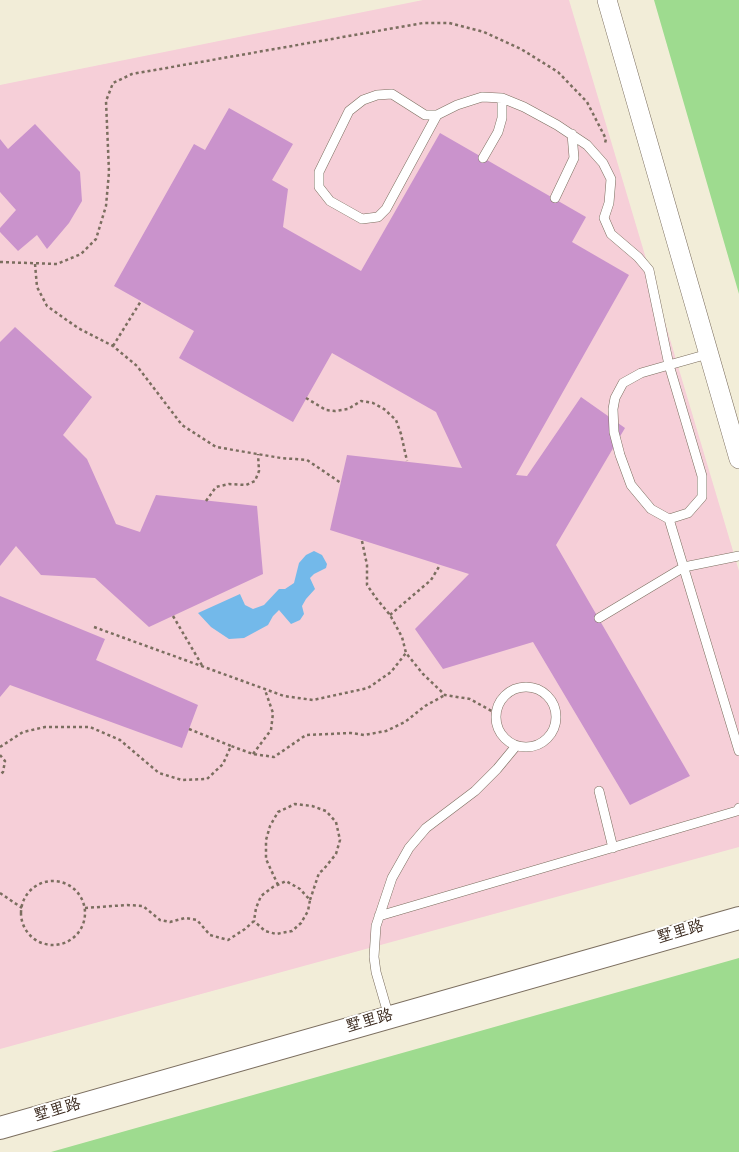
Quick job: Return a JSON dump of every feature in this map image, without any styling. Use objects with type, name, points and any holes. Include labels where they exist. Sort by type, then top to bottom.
[{"type":"main road","name":"墅里路","points":[[0,1128],[739,918]]},
{"type":"street","points":[[607,0],[739,459]]},
{"type":"lane","points":[[437,115],[386,209],[378,217],[362,219],[330,200],[319,187],[319,172],[349,110],[362,100],[377,95],[392,94],[424,115],[437,115],[457,105],[482,97],[502,98],[524,107],[557,125],[587,145],[603,163],[611,179],[609,203],[604,218],[610,234],[638,257],[649,270],[669,365],[702,476],[702,497],[688,513],[669,519]]},
{"type":"lane","points":[[484,158],[498,132],[502,118],[502,98]]},
{"type":"lane","points":[[555,198],[574,158],[572,134]]},
{"type":"lane","points":[[708,354],[641,373],[623,383],[614,398],[614,432],[620,456],[631,485],[651,509],[669,519],[739,751]]},
{"type":"lane","points":[[598,618],[684,567],[739,556]]},
{"type":"lane","points":[[522,688],[532,688],[541,691],[548,697],[554,706],[556,715],[555,725],[551,734],[545,741],[536,746],[516,746],[508,741],[501,733],[497,724],[499,705],[505,697],[513,691],[522,688]]},
{"type":"lane","points":[[389,1017],[376,972],[374,957],[376,926],[392,878],[409,848],[426,828],[475,790],[497,769],[516,746]]},
{"type":"lane","points":[[598,791],[614,848]]},
{"type":"lane","points":[[379,916],[614,848],[737,811],[739,808]]},
{"type":"path","points":[[0,262],[57,264],[80,254],[96,239],[106,206],[110,172],[106,101],[113,83],[132,74],[423,23],[449,22],[484,32],[521,49],[558,72],[587,102],[606,139],[603,163]]},
{"type":"path","points":[[35,264],[36,287],[47,306],[78,328],[113,346],[137,366],[182,425],[216,447],[306,460],[340,483]]},
{"type":"path","points":[[113,346],[141,301]]},
{"type":"path","points":[[306,398],[326,410],[335,411],[348,409],[361,401],[373,402],[384,409],[396,420],[403,440],[407,461]]},
{"type":"path","points":[[206,501],[216,487],[229,484],[246,485],[255,481],[259,471],[258,454]]},
{"type":"path","points":[[362,541],[367,565],[367,585],[390,615],[402,637],[406,653],[423,674],[445,695],[470,699],[497,714]]},
{"type":"path","points":[[390,615],[431,580],[440,565]]},
{"type":"path","points":[[173,616],[204,668]]},
{"type":"path","points":[[94,627],[265,690],[284,696],[313,700],[368,688],[391,672],[406,653]]},
{"type":"path","points":[[253,754],[271,730],[273,713],[265,690]]},
{"type":"path","points":[[189,729],[253,754],[274,757],[306,735],[351,733],[364,735],[386,731],[405,722],[425,706],[445,695]]},
{"type":"path","points":[[0,747],[23,732],[45,727],[90,727],[120,740],[159,773],[182,780],[207,779],[223,764],[231,746]]},
{"type":"path","points":[[0,755],[4,761],[3,772],[0,775]]},
{"type":"path","points":[[254,921],[265,931],[276,934],[292,930],[301,922],[308,911],[319,873],[336,854],[340,840],[336,822],[326,811],[312,806],[295,804],[278,812],[270,826],[266,840],[266,859],[278,885]]},
{"type":"path","points":[[56,881],[66,884],[75,890],[81,898],[85,908],[85,918],[81,929],[66,943],[55,945],[45,944],[35,939],[28,932],[23,922],[23,901],[28,892],[46,882],[56,881]]},
{"type":"path","points":[[85,908],[127,905],[143,906],[160,920],[170,922],[185,918],[197,920],[210,935],[228,940],[254,921],[256,908],[261,896],[286,881],[300,889],[310,900]]},
{"type":"path","points":[[0,893],[22,908]]},
{"type":"shaded area","points":[[423,0],[569,0],[739,571],[739,847],[0,1049],[0,85]]},
{"type":"green space","points":[[654,0],[739,0],[739,294]]},
{"type":"green space","points":[[739,958],[739,1152],[51,1152]]},
{"type":"water","points":[[314,551],[322,555],[327,564],[326,568],[314,574],[310,578],[315,589],[302,606],[304,614],[300,620],[291,624],[279,610],[273,616],[268,625],[244,638],[229,639],[211,627],[198,613],[240,594],[245,605],[253,609],[264,605],[279,589],[285,589],[294,583],[299,563],[306,555]]},
{"type":"building","points":[[229,108],[293,144],[272,180],[288,189],[283,227],[361,271],[440,133],[586,217],[572,242],[629,275],[516,475],[527,476],[581,397],[625,428],[556,545],[690,776],[630,805],[533,642],[443,669],[415,629],[469,574],[330,530],[347,455],[462,468],[436,412],[332,353],[293,422],[179,358],[194,331],[114,286],[194,144],[205,150]]},
{"type":"building","points":[[35,124],[80,172],[82,201],[69,223],[47,249],[37,235],[18,251],[0,232],[0,228],[16,210],[0,192],[0,139],[8,149]]},
{"type":"building","points":[[15,327],[92,397],[63,435],[87,459],[116,524],[140,532],[156,495],[257,506],[263,574],[149,627],[95,578],[41,575],[16,546],[0,566],[0,342]]},
{"type":"building","points":[[0,596],[105,639],[96,660],[198,705],[182,748],[10,685],[0,697]]}]
